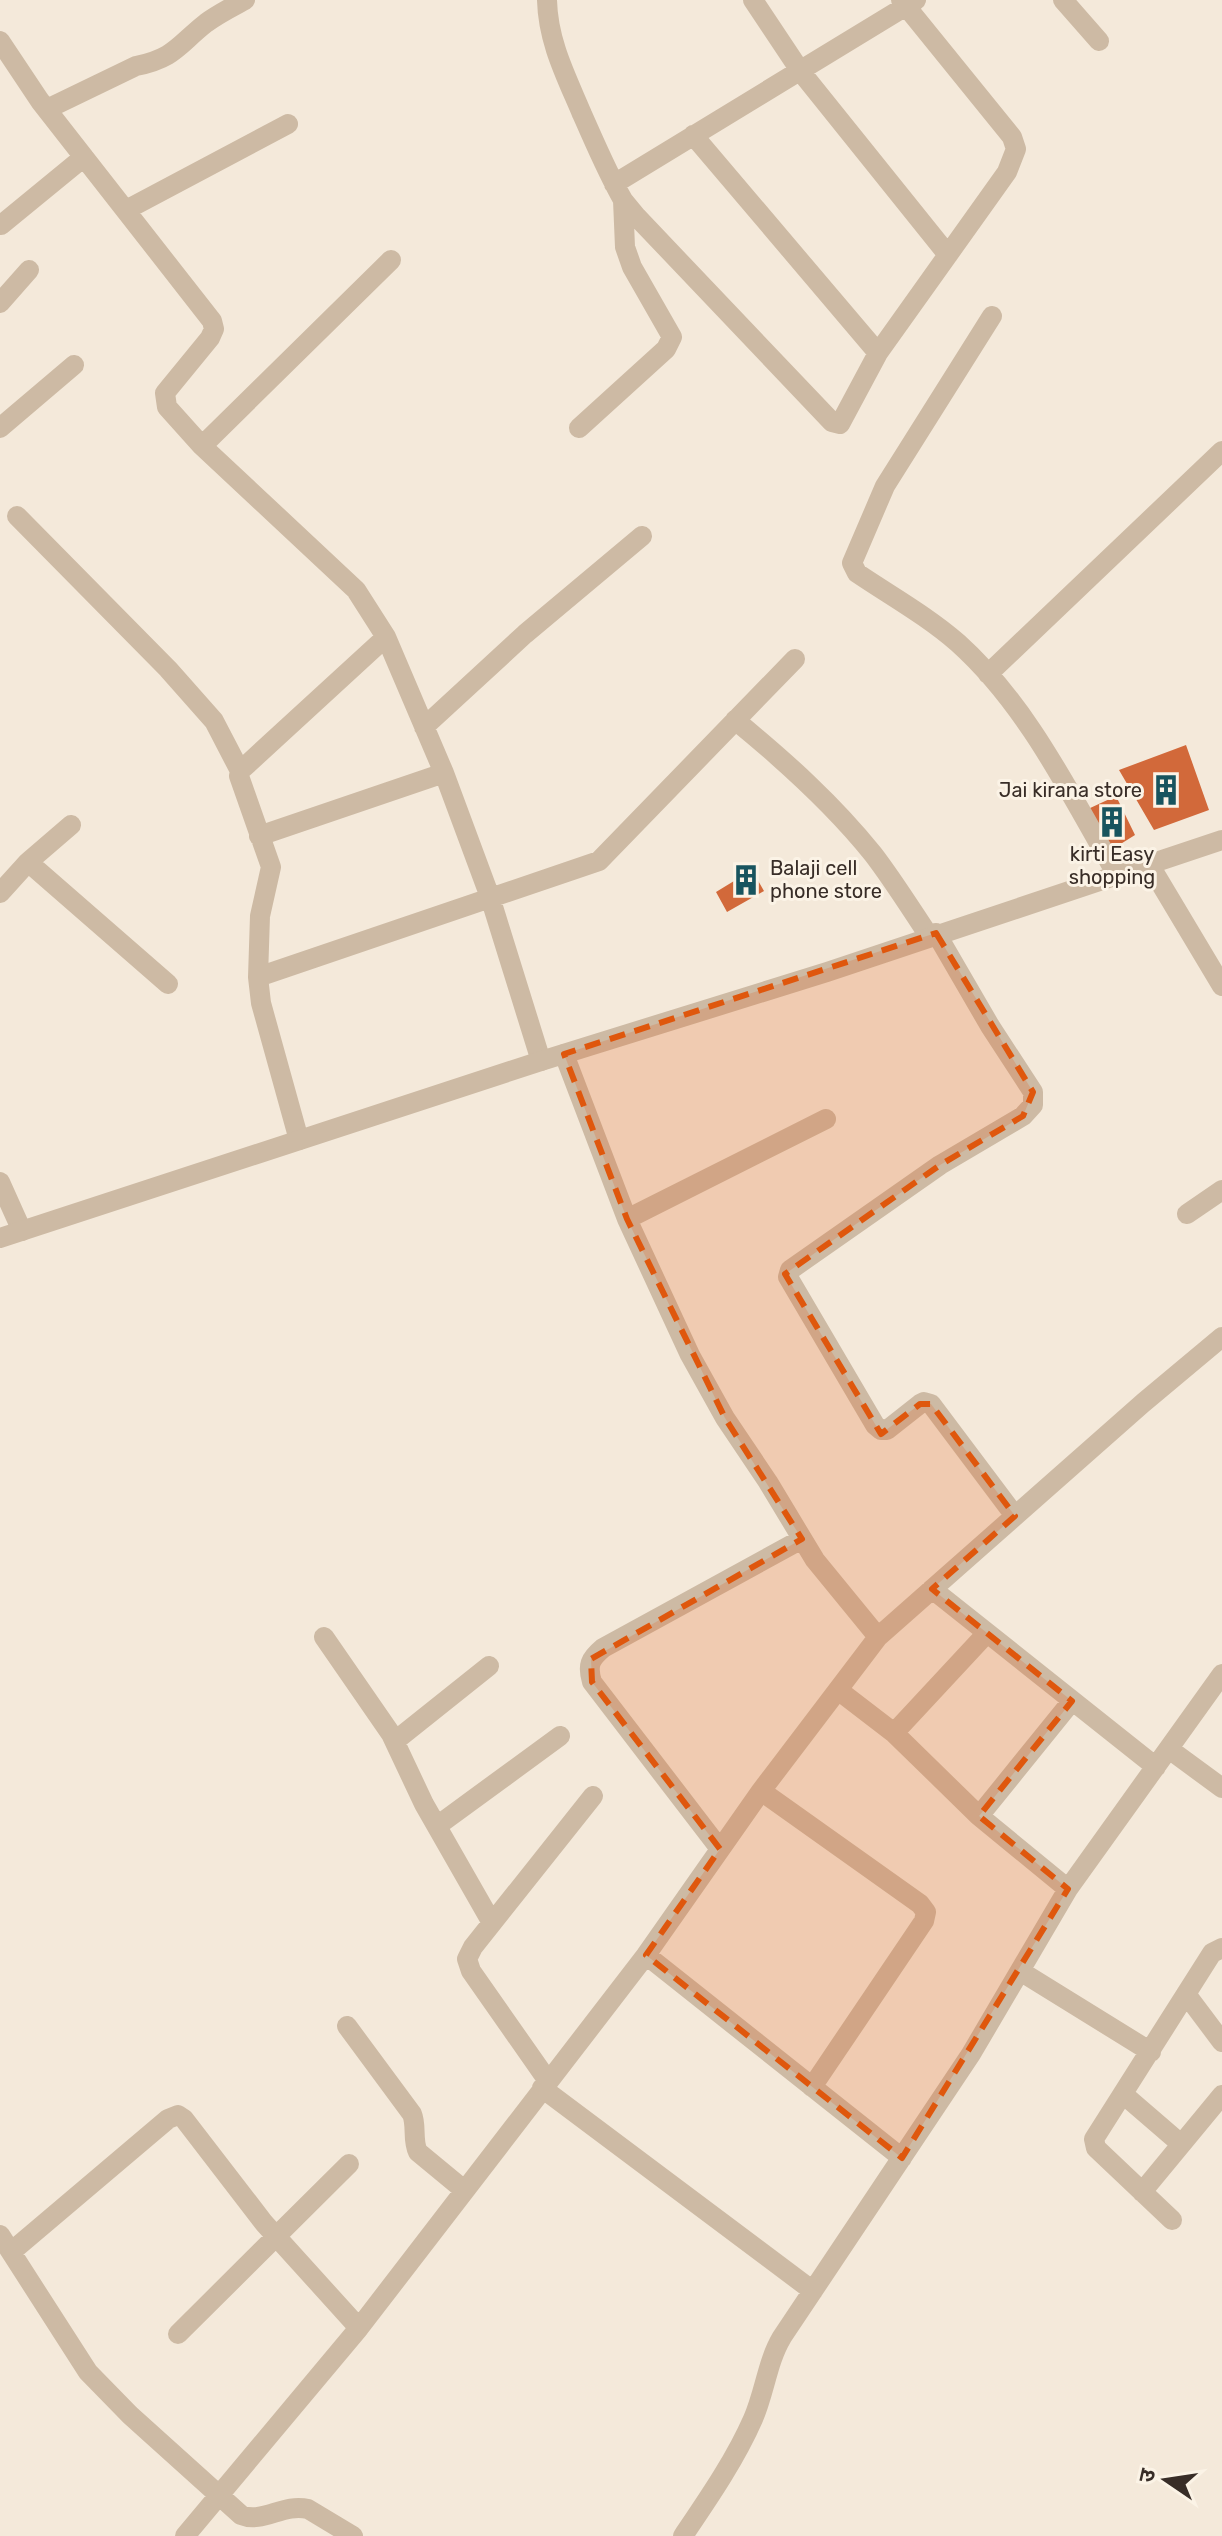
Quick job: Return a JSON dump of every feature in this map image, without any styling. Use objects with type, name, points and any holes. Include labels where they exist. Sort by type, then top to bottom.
[{"type":"street","points":[[47,109],[136,66],[149,64],[176,51],[215,7],[245,0]]},
{"type":"street","points":[[547,0],[547,19],[553,47],[618,192],[625,247],[632,267],[672,337],[666,349],[579,428]]},
{"type":"street","points":[[753,0],[801,72],[948,255]]},
{"type":"street","points":[[1063,0],[1099,41]]},
{"type":"street","points":[[908,2],[1012,137],[1016,149],[1007,172],[878,353],[842,423],[837,424],[681,264],[618,192],[693,135],[801,72],[908,2]]},
{"type":"street","points":[[0,41],[47,109],[214,325],[210,338],[165,393],[167,407],[202,446],[356,590],[386,637],[444,773],[490,897],[541,1061]]},
{"type":"street","points":[[126,210],[288,124]]},
{"type":"street","points":[[693,135],[878,353]]},
{"type":"street","points":[[1,225],[84,157]]},
{"type":"street","points":[[202,446],[391,260]]},
{"type":"street","points":[[0,303],[29,270]]},
{"type":"street","points":[[992,316],[885,486],[852,563],[857,573],[938,627],[988,674],[1037,736],[1117,875]]},
{"type":"street","points":[[0,428],[74,365]]},
{"type":"street","points":[[988,674],[1222,451]]},
{"type":"street","points":[[17,516],[168,669],[214,721],[240,771],[239,780],[271,871],[260,916],[258,977],[261,1003],[299,1140]]},
{"type":"street","points":[[424,727],[525,634],[642,536]]},
{"type":"street","points":[[240,771],[386,637]]},
{"type":"street","points":[[258,977],[599,861],[795,659]]},
{"type":"street","points":[[735,720],[786,762],[872,854],[933,935],[1033,1092],[1033,1105],[1023,1116],[940,1165],[790,1270],[788,1277],[875,1425],[887,1430],[920,1404],[931,1404],[1015,1516]]},
{"type":"street","points":[[259,836],[444,773]]},
{"type":"street","points":[[0,893],[28,862],[71,825]]},
{"type":"street","points":[[0,1238],[541,1061],[827,972],[1222,840]]},
{"type":"street","points":[[28,862],[168,984]]},
{"type":"street","points":[[1149,864],[1222,986]]},
{"type":"street","points":[[564,1054],[627,1219],[690,1355],[815,1560],[878,1637]]},
{"type":"street","points":[[627,1219],[826,1119]]},
{"type":"street","points":[[0,1182],[22,1231]]},
{"type":"street","points":[[1187,1214],[1222,1190]]},
{"type":"street","points":[[185,2536],[359,2328],[646,1955],[761,1791],[878,1637],[1222,1337]]},
{"type":"street","points":[[720,1849],[592,1682],[588,1670],[591,1659],[603,1648],[802,1539]]},
{"type":"street","points":[[932,1589],[1156,1767]]},
{"type":"street","points":[[894,1733],[987,1633]]},
{"type":"street","points":[[324,1637],[395,1741],[424,1804],[492,1923]]},
{"type":"street","points":[[395,1741],[489,1666]]},
{"type":"street","points":[[683,2536],[711,2495],[752,2421],[761,2401],[774,2350],[971,2054],[1068,1889],[1222,1674]]},
{"type":"street","points":[[838,1690],[894,1733],[979,1816],[1068,1889]]},
{"type":"street","points":[[979,1816],[1072,1701]]},
{"type":"street","points":[[437,1826],[560,1736]]},
{"type":"street","points":[[1169,1749],[1222,1788]]},
{"type":"street","points":[[761,1791],[920,1904],[926,1912],[924,1921],[812,2087]]},
{"type":"street","points":[[593,1796],[468,1954],[467,1965],[545,2085],[813,2291]]},
{"type":"street","points":[[1172,2220],[1093,2143],[1212,1953],[1222,1948]]},
{"type":"street","points":[[646,1955],[902,2158]]},
{"type":"street","points":[[1020,1971],[1151,2052]]},
{"type":"street","points":[[1186,1994],[1222,2042]]},
{"type":"street","points":[[347,2026],[412,2114],[416,2149],[464,2190]]},
{"type":"street","points":[[1123,2094],[1181,2144]]},
{"type":"street","points":[[1142,2192],[1222,2095]]},
{"type":"street","points":[[353,2536],[308,2509],[294,2506],[255,2518],[241,2515],[112,2398],[88,2372],[6,2243],[175,2115],[184,2119],[276,2237],[359,2328]]},
{"type":"street","points":[[178,2334],[349,2164]]},
{"type":"highlighted area","points":[[936,933],[1033,1092],[1023,1116],[940,1165],[785,1274],[881,1434],[920,1404],[931,1404],[1015,1516],[932,1589],[1072,1701],[979,1816],[1068,1889],[902,2158],[646,1955],[720,1849],[592,1682],[591,1659],[802,1539],[725,1418],[627,1219],[564,1054]]},
{"type":"building","name":"Jai kirana store","points":[[1186,745],[1209,810],[1154,830],[1119,770]]},
{"type":"building","name":"kirti Easy shopping","points":[[1116,796],[1135,835],[1111,850],[1088,809]]},
{"type":"building","name":"Balaji cell phone store","points":[[752,870],[764,891],[727,912],[716,892]]},
{"type":"place","name":"Jai kirana store","points":[[1166,790]]},
{"type":"place","name":"kirti Easy shopping","points":[[1112,822]]},
{"type":"place","name":"Balaji cell phone store","points":[[746,880]]}]
